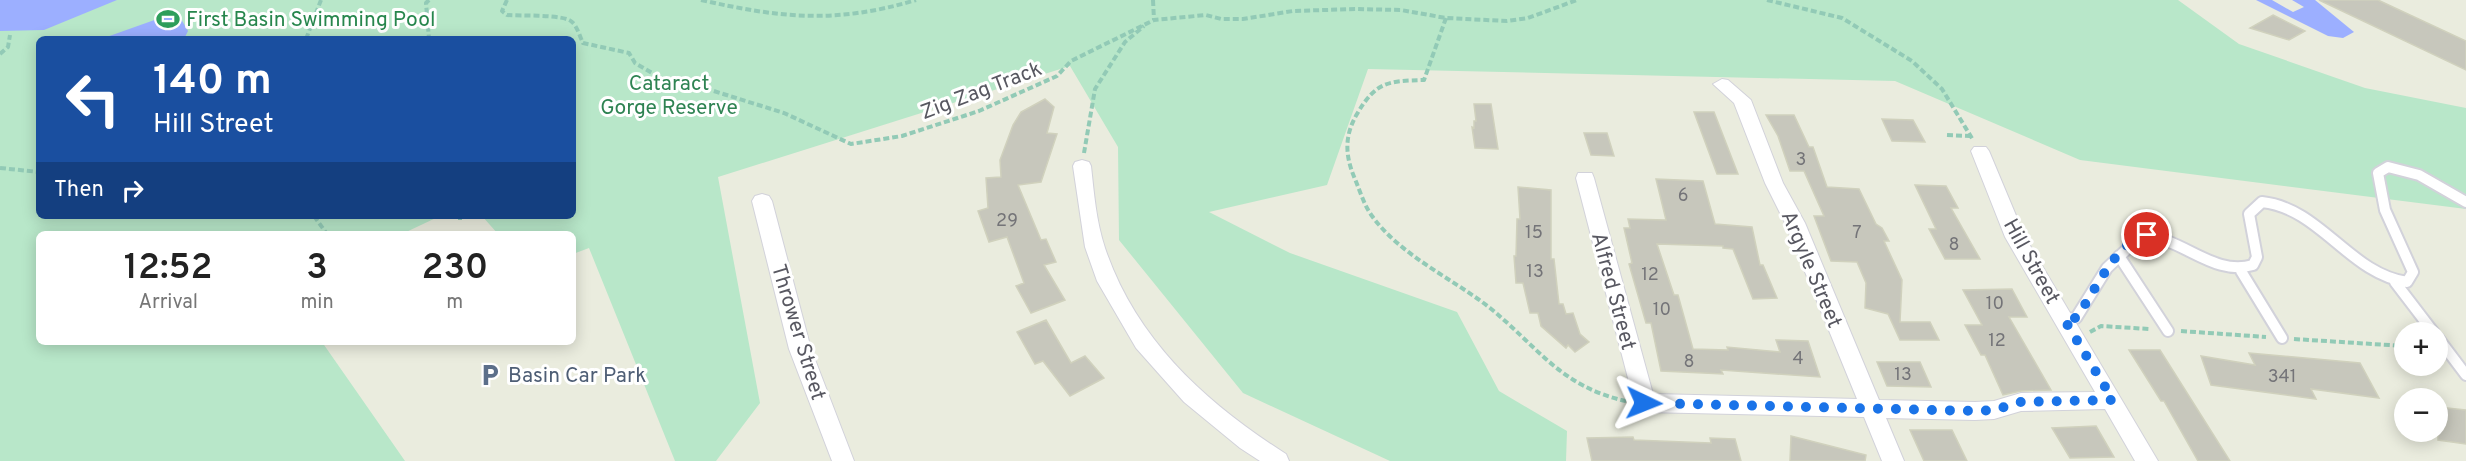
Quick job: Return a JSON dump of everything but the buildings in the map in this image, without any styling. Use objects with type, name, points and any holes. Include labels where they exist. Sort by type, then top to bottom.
[{"type":"street","name":"Argyle Street","points":[[1722,84],[1742,100],[1774,183],[1795,223],[1893,461]]},
{"type":"street","name":"Hill Street","points":[[1976,144],[2015,237],[2147,461]]},
{"type":"street","points":[[1082,166],[1086,211],[1096,249],[1123,312],[1172,378],[1195,401],[1278,461]]},
{"type":"street","name":"Alfred Street","points":[[1585,178],[1644,403]]},
{"type":"street","name":"Thrower Street","points":[[762,201],[800,349],[843,461]]},
{"type":"street","points":[[1644,403],[1975,411],[1994,410],[2021,402],[2113,400]]},
{"type":"lane","points":[[2241,271],[2256,261],[2249,213],[2260,202],[2270,202],[2304,217],[2366,268],[2395,282],[2407,282],[2413,272],[2385,210],[2378,178],[2380,171],[2395,168],[2413,173],[2434,182],[2466,202]]},
{"type":"lane","points":[[2064,319],[2076,318],[2093,287],[2119,256],[2141,236],[2155,236],[2171,240],[2225,267],[2241,271],[2282,338]]},
{"type":"lane","points":[[2119,256],[2168,331]]},
{"type":"lane","points":[[2395,282],[2426,322]]},
{"type":"lane","points":[[2448,351],[2466,375]]},
{"type":"path","name":"Zig Zag Track","points":[[507,0],[502,11],[507,15],[550,18],[563,16],[573,22],[583,43],[629,53],[635,63],[666,81],[700,87],[784,112],[851,144],[902,136],[979,111],[1057,76],[1071,61],[1154,20],[1206,15],[1221,19],[1243,19],[1293,10],[1356,9],[1401,10],[1446,18],[1508,21],[1528,18],[1577,0]]},
{"type":"path","points":[[701,0],[745,10],[834,17],[873,12],[916,0]]},
{"type":"path","points":[[1153,0],[1154,20]]},
{"type":"path","points":[[1767,0],[1842,18],[1912,61],[1942,89],[1976,144]]},
{"type":"path","points":[[307,36],[319,1]]},
{"type":"path","points":[[428,2],[429,36]]},
{"type":"path","points":[[1446,18],[1424,80],[1396,81],[1377,86],[1365,99],[1348,127],[1346,159],[1372,216],[1395,241],[1504,319],[1547,363],[1576,384],[1617,399],[1644,403]]},
{"type":"path","points":[[1082,166],[1095,89],[1125,42],[1147,24]]},
{"type":"path","points":[[0,54],[8,47],[10,35]]},
{"type":"path","points":[[1947,135],[1976,144]]},
{"type":"path","points":[[0,168],[36,172]]},
{"type":"path","points":[[2079,343],[2087,343],[2092,330],[2102,326],[2168,331]]},
{"type":"green space","name":"Cataract Gorge Reserve","points":[[0,0],[2178,0],[2239,44],[2365,88],[2466,108],[2466,209],[2080,160],[1895,81],[1368,69],[1327,185],[1209,212],[1290,253],[1457,312],[1499,391],[1567,431],[1566,461],[1390,461],[1243,393],[1119,240],[1118,147],[1070,66],[718,177],[760,403],[716,461],[675,461],[589,248],[576,253],[576,231],[495,231],[485,219],[576,219],[576,36],[36,36],[36,219],[434,219],[408,231],[36,231],[36,345],[324,345],[405,461],[0,461]]},
{"type":"water","points":[[0,0],[117,0],[44,30],[0,31]]},
{"type":"water","points":[[2256,0],[2272,0],[2293,12],[2304,7],[2292,0],[2315,0],[2354,32],[2343,38],[2328,36]]},
{"type":"water","name":"First Basin Swimming Pool","points":[[177,12],[188,31],[186,36],[109,36]]},
{"type":"place","name":"First Basin Swimming Pool","points":[[168,19]]},
{"type":"place","name":"Basin Car Park","points":[[490,375]]},
{"type":"route","points":[[1644,403],[1975,411],[1994,410],[2021,402],[2113,400],[2064,319],[2076,318],[2093,287],[2107,268],[2136,239],[2147,235]]}]
